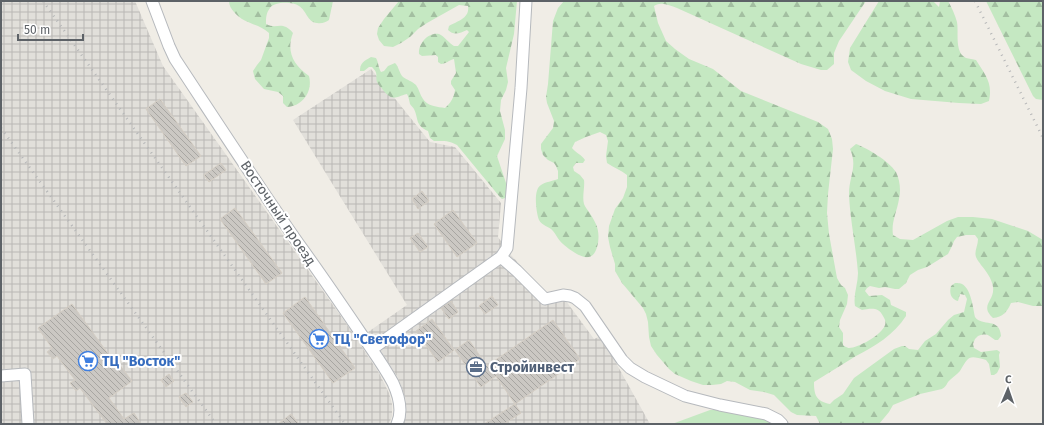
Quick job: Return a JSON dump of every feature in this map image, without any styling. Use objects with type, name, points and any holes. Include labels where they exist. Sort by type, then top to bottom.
[{"type":"street","name":"Восточный проезд","points":[[152,1],[175,59],[274,209],[372,349],[392,383],[397,392],[400,409],[400,417],[397,424]]},
{"type":"street","points":[[372,349],[501,258],[507,248],[521,88],[526,1]]},
{"type":"street","points":[[501,258],[518,270],[545,299],[570,296],[585,306],[622,360],[630,368],[645,377],[685,396],[766,414],[778,420],[782,424]]},
{"type":"street","points":[[1,376],[25,374],[28,424]]},
{"type":"shaded area","points":[[1,1],[135,1],[163,66],[350,329],[379,373],[389,393],[392,404],[392,416],[389,424],[1,424]]},
{"type":"shaded area","points":[[371,69],[430,142],[455,147],[501,203],[498,237],[511,255],[552,300],[566,301],[594,339],[601,336],[650,424],[403,424],[406,414],[406,401],[402,388],[397,376],[368,332],[407,305],[293,120]]},
{"type":"green space","points":[[229,1],[333,1],[329,20],[322,23],[311,21],[302,8],[293,4],[276,4],[270,8],[267,14],[266,24],[270,26],[286,27],[293,33],[290,46],[292,57],[303,72],[309,76],[310,87],[306,97],[298,104],[287,107],[283,103],[283,96],[278,92],[264,89],[255,79],[253,71],[261,60],[269,38],[269,33],[261,27],[247,22],[238,16],[231,8]]},
{"type":"green space","points":[[399,1],[517,1],[514,34],[506,68],[508,82],[501,100],[500,111],[505,130],[505,139],[497,156],[507,186],[508,192],[505,198],[502,199],[499,196],[457,145],[443,141],[434,141],[430,138],[428,131],[419,124],[407,94],[394,98],[389,96],[376,80],[376,73],[372,67],[369,67],[364,71],[360,71],[363,62],[371,57],[376,58],[381,72],[388,66],[395,63],[403,77],[416,85],[427,103],[433,106],[445,108],[452,100],[455,90],[451,84],[451,81],[456,73],[454,59],[441,64],[438,62],[438,57],[436,55],[422,56],[419,54],[419,50],[424,40],[435,34],[441,35],[454,46],[458,46],[469,32],[467,30],[459,33],[453,33],[448,30],[449,26],[465,16],[468,6],[459,5],[427,23],[410,37],[393,47],[384,46],[379,40],[377,34],[378,28]]},
{"type":"green space","points":[[564,1],[866,1],[839,41],[834,53],[834,64],[827,70],[821,70],[801,64],[677,8],[665,4],[654,6],[658,23],[666,41],[689,59],[713,69],[741,91],[818,122],[828,129],[832,139],[833,149],[827,213],[829,234],[837,278],[841,285],[845,288],[848,295],[847,304],[840,320],[839,327],[843,333],[844,346],[849,348],[858,346],[875,337],[885,325],[885,319],[879,311],[872,309],[862,310],[855,306],[858,273],[849,188],[853,166],[850,149],[856,144],[878,155],[896,172],[900,193],[893,221],[893,235],[900,239],[913,240],[947,221],[958,217],[973,217],[992,219],[1028,231],[1043,240],[1043,306],[1033,306],[1018,302],[1011,303],[1004,314],[993,318],[989,314],[987,306],[992,296],[993,287],[988,275],[976,257],[975,253],[978,239],[975,235],[957,237],[948,254],[927,267],[910,275],[906,283],[899,289],[870,286],[867,288],[865,291],[869,296],[882,295],[890,300],[891,305],[906,312],[906,316],[896,329],[884,339],[814,382],[815,394],[817,397],[825,403],[830,404],[843,394],[854,378],[894,349],[905,346],[909,349],[918,350],[925,341],[936,334],[954,315],[964,312],[967,299],[965,295],[960,294],[958,301],[951,295],[951,286],[955,283],[965,286],[968,290],[975,317],[982,322],[998,326],[1000,330],[1001,336],[998,340],[983,335],[978,336],[973,344],[974,348],[981,352],[997,350],[1000,352],[1000,367],[997,373],[991,375],[989,364],[986,360],[972,357],[965,362],[959,372],[942,389],[920,394],[893,405],[879,424],[820,424],[816,416],[797,415],[791,412],[774,395],[750,390],[735,382],[727,381],[721,384],[703,385],[675,374],[669,369],[651,346],[648,322],[643,308],[622,283],[615,271],[615,264],[608,237],[609,226],[615,209],[623,198],[627,187],[627,175],[607,163],[606,156],[608,141],[606,135],[600,132],[586,137],[575,142],[572,148],[585,160],[583,163],[576,163],[573,167],[574,171],[584,180],[584,204],[594,220],[598,230],[598,243],[594,254],[587,257],[578,255],[561,242],[551,229],[539,220],[536,206],[538,187],[558,179],[558,171],[556,166],[543,155],[541,144],[553,128],[554,121],[546,97],[553,21],[558,8]]},
{"type":"green space","points":[[879,1],[933,1],[939,7],[940,1],[948,1],[957,22],[958,47],[962,55],[966,58],[976,60],[985,75],[990,89],[989,101],[981,104],[911,99],[885,91],[866,81],[851,70],[848,62],[850,48]]},
{"type":"green space","points":[[986,1],[1043,1],[1043,100],[1036,99],[1033,96]]},
{"type":"green space","points":[[710,410],[733,410],[766,419],[775,424],[672,424]]},
{"type":"building","points":[[160,99],[201,156],[186,166],[146,109]]},
{"type":"building","points":[[221,163],[226,170],[209,182],[204,175]]},
{"type":"building","points":[[422,191],[429,201],[418,209],[412,199]]},
{"type":"building","points":[[235,208],[282,273],[266,284],[220,219]]},
{"type":"building","points":[[453,210],[477,243],[457,257],[434,224]]},
{"type":"building","points":[[418,233],[428,247],[420,252],[410,238]]},
{"type":"building","points":[[492,296],[498,305],[485,314],[479,306]]},
{"type":"building","name":"ТЦ \"Светофор\"","points":[[305,297],[355,368],[333,383],[283,313]]},
{"type":"building","points":[[451,301],[458,312],[449,319],[441,308]]},
{"type":"building","name":"ТЦ \"Восток\"","points":[[72,304],[117,366],[119,364],[132,381],[109,398],[124,419],[134,413],[141,424],[107,424],[80,388],[76,391],[70,383],[75,380],[57,356],[53,359],[47,352],[52,348],[38,328]]},
{"type":"building","points":[[432,319],[454,350],[438,362],[416,331]]},
{"type":"building","points":[[553,320],[580,359],[515,404],[496,376],[481,387],[455,350],[469,340],[487,366]]},
{"type":"building","points":[[169,374],[174,381],[166,387],[161,380]]},
{"type":"building","points":[[186,393],[193,402],[186,407],[179,397]]},
{"type":"building","points":[[515,404],[521,413],[504,424],[484,424]]},
{"type":"building","points":[[291,414],[299,424],[278,424]]},
{"type":"railway","points":[[43,1],[345,424]]},
{"type":"railway","points":[[975,1],[1043,138]]},
{"type":"railway","points":[[1,128],[216,424]]},
{"type":"place","name":"ТЦ \"Светофор\"","points":[[319,339]]},
{"type":"place","name":"ТЦ \"Восток\"","points":[[88,361]]},
{"type":"place","name":"Стройинвест","points":[[476,367]]}]
